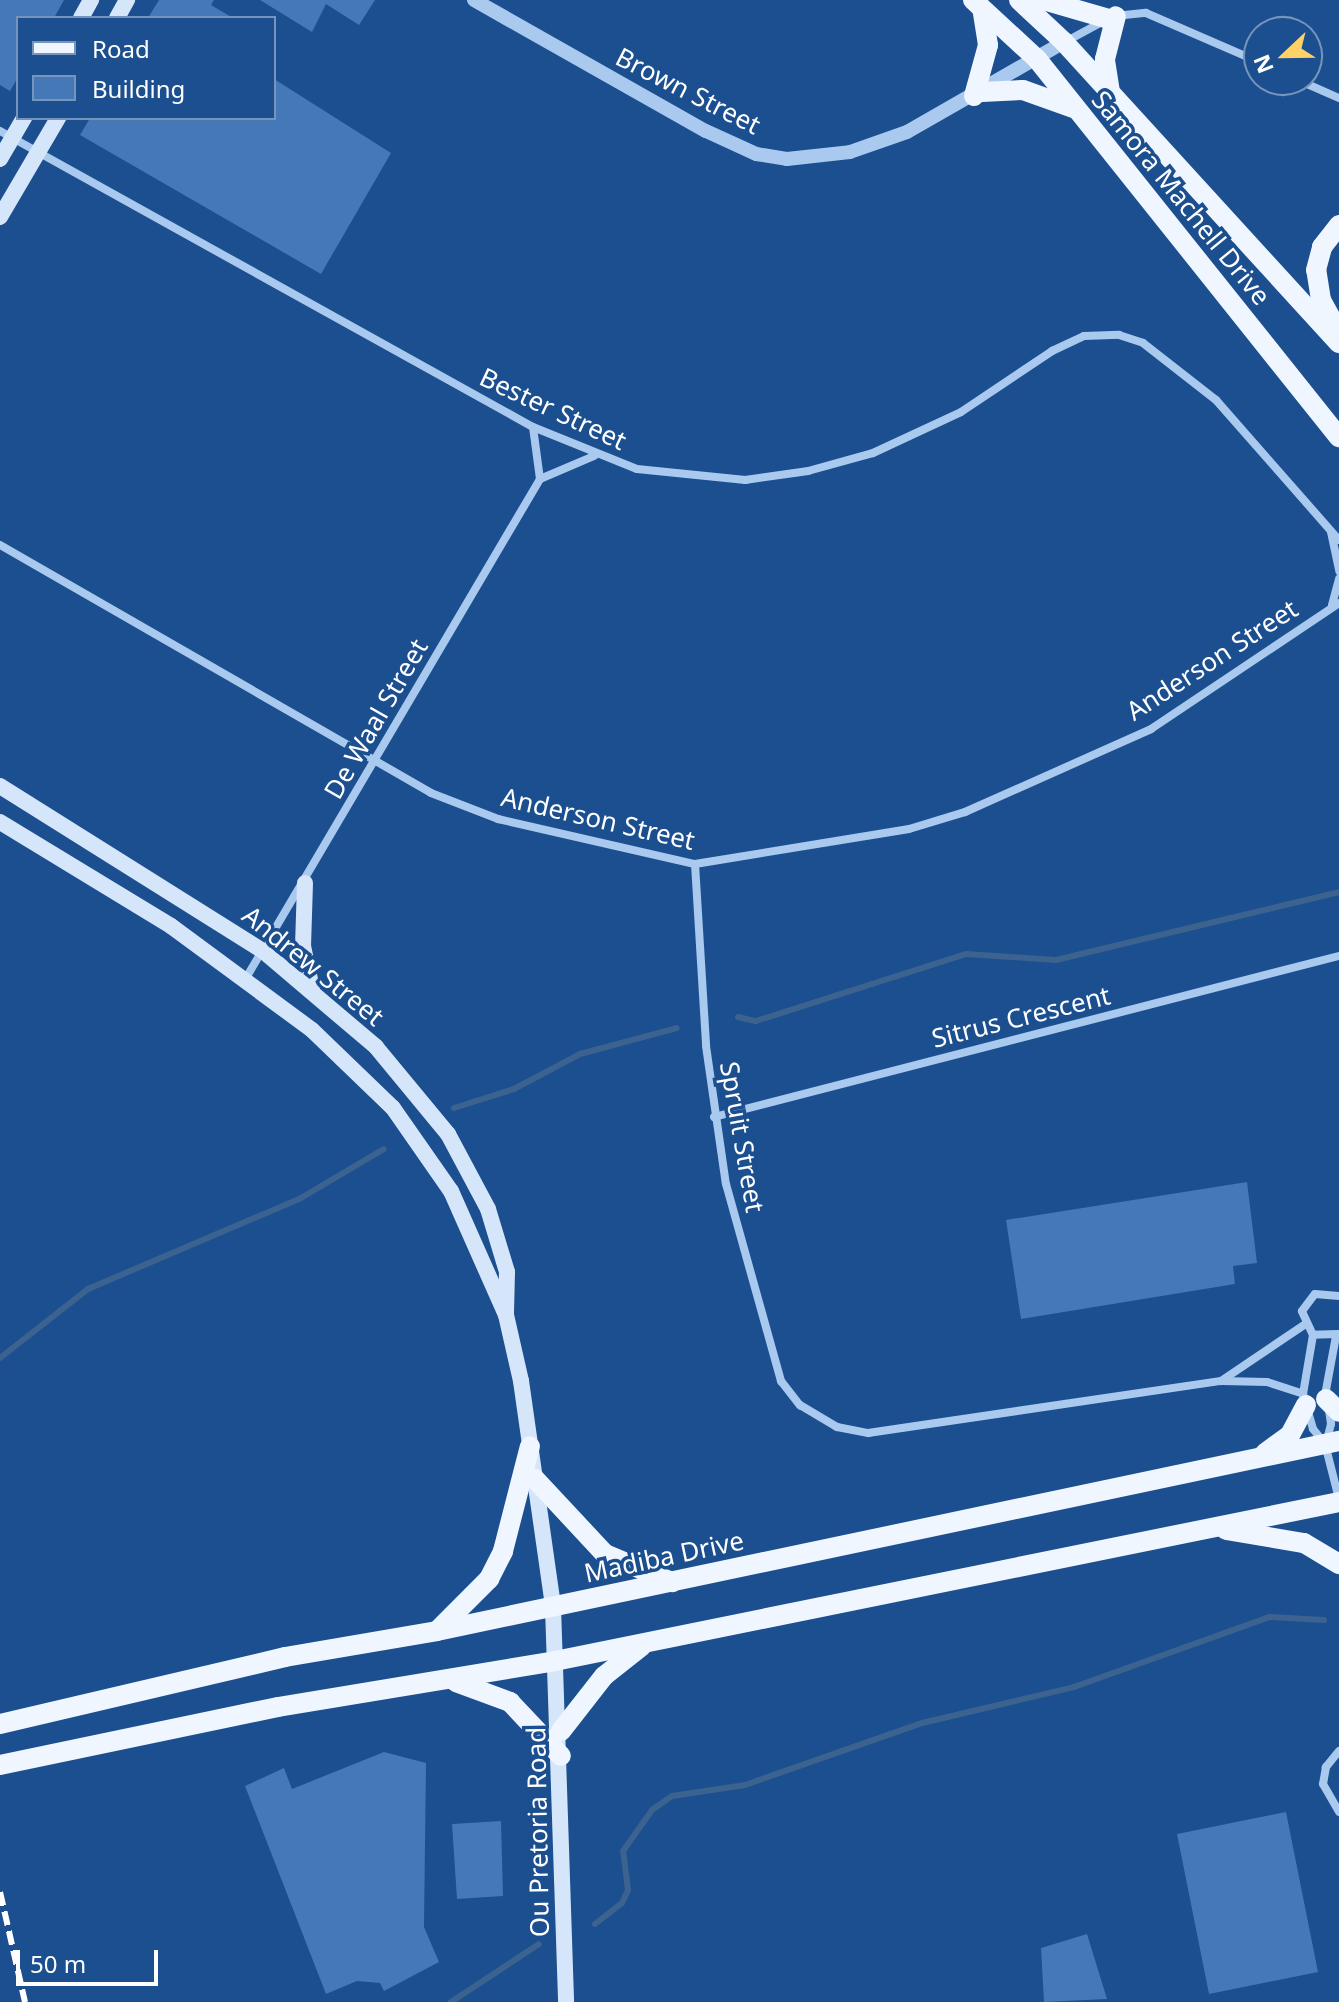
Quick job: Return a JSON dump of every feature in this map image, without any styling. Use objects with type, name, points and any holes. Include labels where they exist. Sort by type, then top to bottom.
[{"type":"main road","name":"Samora Machell Drive","points":[[1019,0],[1064,42],[1339,343]]},
{"type":"main road","points":[[1043,0],[1112,17],[1105,59],[1110,92]]},
{"type":"main road","points":[[977,4],[988,45],[978,94],[1023,90],[1076,109]]},
{"type":"main road","name":"Samora Machell Drive","points":[[977,4],[1037,59],[1339,437]]},
{"type":"main road","points":[[0,159],[6,135],[22,120]]},
{"type":"main road","points":[[0,217],[57,120]]},
{"type":"main road","points":[[1339,225],[1322,247],[1316,270],[1321,300],[1339,332]]},
{"type":"main road","name":"Andrew Street","points":[[0,786],[263,951],[312,989],[376,1047],[448,1134],[501,1245],[507,1272],[506,1315],[535,1479],[553,1607],[555,1661]]},
{"type":"main road","name":"Andrew Street","points":[[0,822],[246,978],[354,1067],[428,1152],[451,1191],[506,1315]]},
{"type":"main road","points":[[305,883],[303,946],[312,989]]},
{"type":"main road","points":[[1258,1457],[1290,1435],[1319,1402]]},
{"type":"main road","name":"Madiba Drive","points":[[0,1724],[285,1657],[437,1631],[1332,1443]]},
{"type":"main road","points":[[437,1631],[489,1579],[503,1551],[530,1446]]},
{"type":"main road","points":[[535,1479],[605,1554],[673,1582]]},
{"type":"main road","points":[[0,1765],[278,1707],[555,1661],[1339,1501]]},
{"type":"main road","points":[[1206,1528],[1304,1543],[1339,1564]]},
{"type":"main road","points":[[561,1731],[604,1676],[645,1643]]},
{"type":"main road","name":"Ou Pretoria Road","points":[[555,1661],[561,1731],[566,2002]]},
{"type":"main road","points":[[447,1680],[510,1702],[561,1756]]},
{"type":"street","name":"Brown Street","points":[[474,0],[604,77],[756,154],[787,159],[850,152],[907,132],[1064,42]]},
{"type":"street","points":[[1064,42],[1112,17],[1146,13],[1243,55]]},
{"type":"street","name":"Bester Street","points":[[6,135],[533,427],[594,456],[637,469],[695,478],[745,480],[808,471],[873,453],[961,412],[1052,351],[1084,336],[1119,335],[1143,343],[1216,400],[1330,527]]},
{"type":"street","points":[[533,427],[540,479],[594,456]]},
{"type":"street","name":"De Waal Street","points":[[246,978],[305,883],[371,763],[540,479]]},
{"type":"street","points":[[1330,527],[1339,540]]},
{"type":"street","points":[[1330,527],[1339,571]]},
{"type":"street","name":"Anderson Street","points":[[0,545],[371,763],[498,819],[695,864],[909,829],[965,812],[1151,729],[1336,604]]},
{"type":"street","points":[[1336,604],[1339,579]]},
{"type":"street","name":"Spruit Street","points":[[695,864],[714,1117],[726,1184],[781,1381],[800,1405],[837,1427],[868,1433],[1221,1381]]},
{"type":"street","name":"Sitrus Crescent","points":[[714,1117],[1339,956]]},
{"type":"street","points":[[1339,1296],[1323,1291],[1308,1299],[1302,1311],[1304,1325],[1313,1335],[1319,1402],[1331,1424],[1339,1501]]},
{"type":"street","points":[[1221,1381],[1304,1325]]},
{"type":"street","points":[[1313,1335],[1338,1335],[1313,1429],[1332,1443]]},
{"type":"street","points":[[1221,1381],[1267,1382],[1319,1402]]},
{"type":"street","points":[[1339,1751],[1326,1767],[1323,1784],[1339,1812]]},
{"type":"building","points":[[0,0],[64,0],[55,16],[16,16],[16,80],[10,91],[0,85]]},
{"type":"building","points":[[159,0],[214,0],[211,5],[230,16],[149,16]]},
{"type":"building","points":[[260,0],[375,0],[359,25],[326,4],[312,32]]},
{"type":"building","points":[[276,80],[391,153],[321,274],[80,135],[89,120],[276,120]]},
{"type":"building","points":[[1247,1182],[1257,1263],[1233,1266],[1235,1284],[1021,1319],[1006,1220]]},
{"type":"building","points":[[384,1752],[426,1763],[424,1927],[439,1962],[384,1991],[380,1983],[357,1981],[326,1994],[245,1786],[284,1768],[292,1789]]},
{"type":"building","points":[[1286,1812],[1318,1972],[1209,1994],[1177,1834]]},
{"type":"building","points":[[501,1821],[503,1896],[457,1899],[452,1824]]},
{"type":"building","points":[[1087,1934],[1107,1999],[1044,2002],[1041,1948]]},
{"type":"waterway","points":[[738,1017],[756,1021],[966,954],[1056,960],[1339,892]]},
{"type":"waterway","points":[[454,1108],[514,1089],[580,1054],[677,1028]]},
{"type":"waterway","points":[[0,1358],[88,1289],[301,1198],[384,1149]]},
{"type":"waterway","points":[[595,1924],[622,1903],[628,1890],[623,1851],[652,1810],[672,1796],[745,1785],[922,1723],[1074,1687],[1270,1617],[1324,1620]]},
{"type":"waterway","points":[[451,2002],[539,1944]]},
{"type":"railway","points":[[0,1892],[25,2002]]}]
